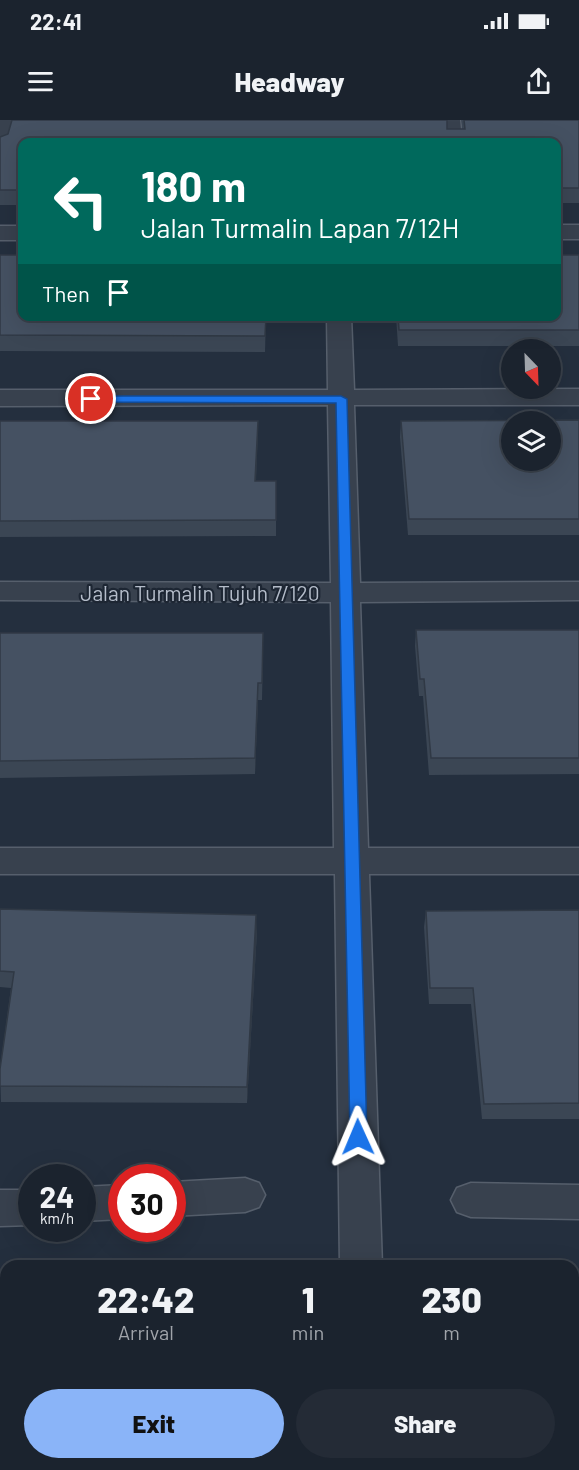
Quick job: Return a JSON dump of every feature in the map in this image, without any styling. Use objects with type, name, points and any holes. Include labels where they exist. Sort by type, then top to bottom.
[{"type":"street","points":[[0,143],[5,120]]},
{"type":"street","points":[[561,232],[579,232]]},
{"type":"street","points":[[0,233],[18,233]]},
{"type":"street","points":[[339,321],[361,1260]]},
{"type":"street","points":[[0,398],[579,397]]},
{"type":"street","name":"Jalan Turmalin Tujuh 7/120","points":[[0,591],[346,593],[579,591]]},
{"type":"street","points":[[0,861],[579,861]]},
{"type":"street","points":[[186,1198],[245,1195]]},
{"type":"street","points":[[471,1200],[579,1202]]},
{"type":"street","points":[[0,1208],[18,1207]]},
{"type":"lane","points":[[453,120],[455,138]]},
{"type":"building","points":[[12,120],[447,120],[447,129],[465,129],[464,120],[579,120],[579,188],[561,188],[561,138],[18,138],[18,190],[0,190],[0,137],[8,134]]},
{"type":"building","points":[[0,255],[18,255],[18,321],[266,321],[265,336],[0,335]]},
{"type":"building","points":[[561,255],[579,255],[579,330],[399,330],[398,321],[561,321]]},
{"type":"building","points":[[501,420],[501,471],[561,471],[561,420],[579,420],[579,519],[409,519],[401,421]]},
{"type":"building","points":[[0,421],[258,421],[255,481],[276,481],[276,520],[0,521]]},
{"type":"building","points":[[416,630],[579,630],[579,758],[431,758],[424,679],[420,679]]},
{"type":"building","points":[[0,633],[263,633],[262,683],[258,683],[255,758],[0,761]]},
{"type":"building","points":[[0,909],[256,915],[247,1087],[0,1086],[0,1069],[14,972],[0,971]]},
{"type":"building","points":[[579,910],[579,1103],[484,1104],[473,988],[430,988],[426,911]]},
{"type":"route","points":[[91,399],[341,399],[358,1137]]}]
